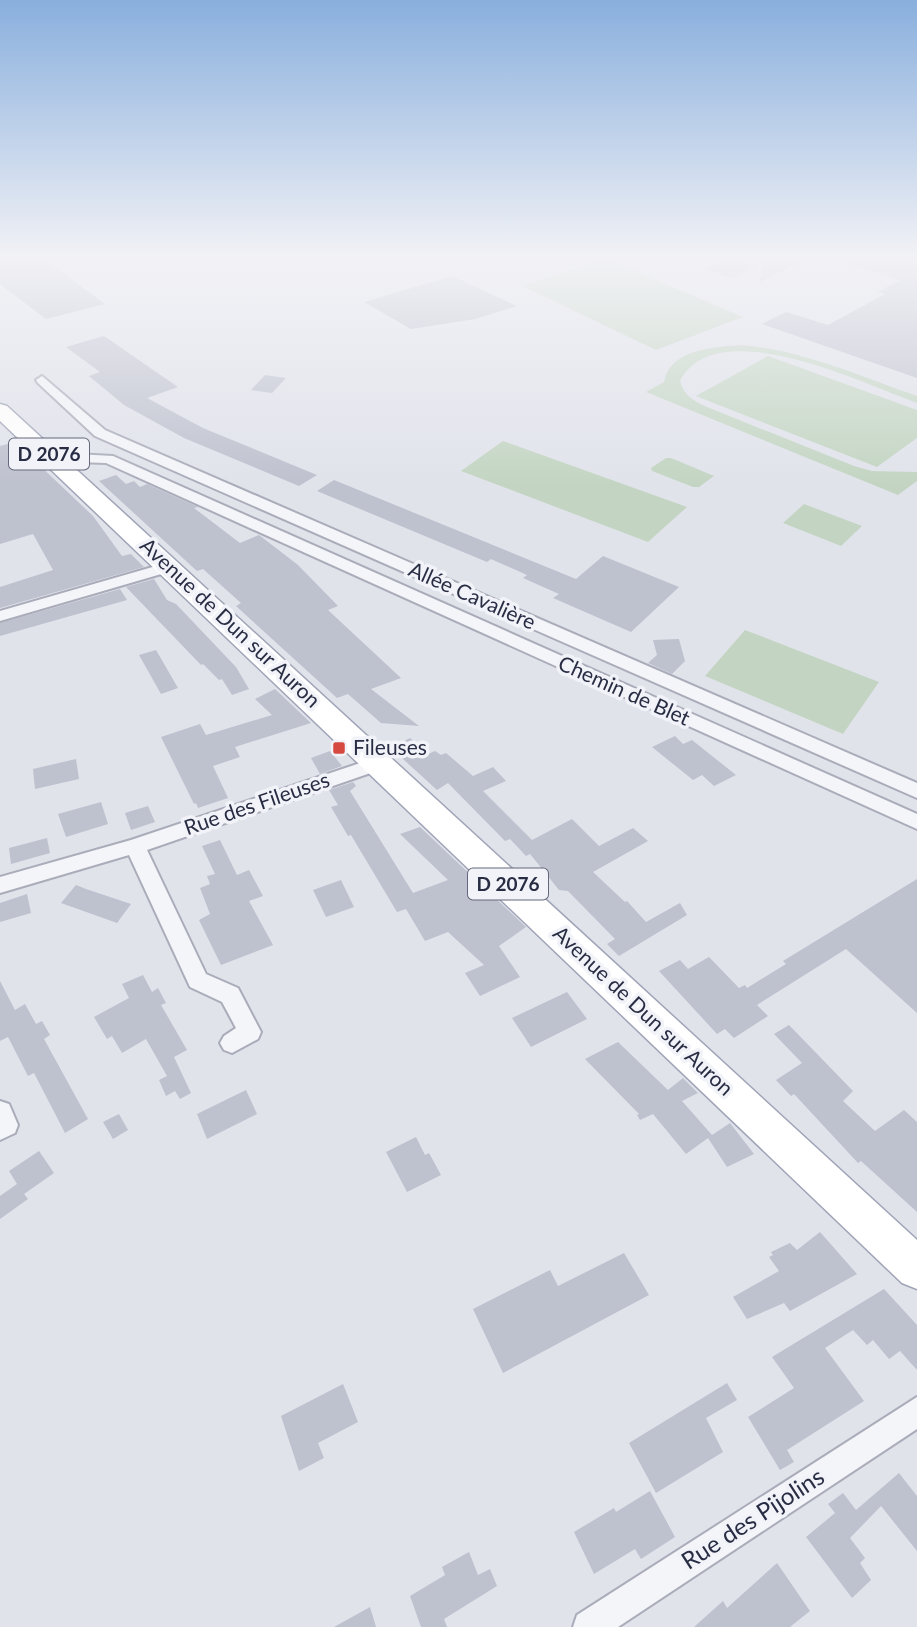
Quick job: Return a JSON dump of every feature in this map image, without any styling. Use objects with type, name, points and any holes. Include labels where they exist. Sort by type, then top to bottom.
[{"type":"main road","name":"Avenue de Dun sur Auron","points":[[0,410],[915,1263]]},
{"type":"street","name":"Allée Cavalière","points":[[42,380],[100,433],[917,791]]},
{"type":"street","name":"Chemin de Blet","points":[[59,463],[76,458],[108,459],[917,822]]},
{"type":"street","points":[[0,616],[170,567]]},
{"type":"street","name":"Rue des Fileuses","points":[[0,885],[135,846],[378,763]]},
{"type":"street","points":[[135,846],[198,980],[230,995],[250,1032],[232,1043]]},
{"type":"street","points":[[0,1112],[6,1125],[0,1129]]},
{"type":"street","name":"Rue des Pijolins","points":[[589,1627],[917,1412]]},
{"type":"green space","points":[[620,333],[701,333],[656,350]]},
{"type":"green space","points":[[741,345],[786,352],[830,365],[917,396],[917,403],[828,369],[757,352],[725,352],[698,361],[680,381],[687,394],[707,407],[854,466],[872,471],[917,472],[917,481],[898,495],[646,392],[664,382],[668,371],[684,356],[706,349]]},
{"type":"green space","points":[[768,356],[917,410],[917,438],[877,467],[696,396]]},
{"type":"green space","points":[[503,441],[687,507],[648,542],[461,471]]},
{"type":"green space","points":[[666,458],[714,476],[699,487],[693,487],[652,471],[651,468]]},
{"type":"green space","points":[[804,504],[862,526],[841,546],[783,523]]},
{"type":"green space","points":[[745,630],[879,682],[843,734],[705,676]]},
{"type":"building","points":[[788,333],[917,333],[917,378]]},
{"type":"building","points":[[104,336],[178,387],[147,398],[203,428],[317,475],[299,486],[184,438],[124,405],[89,376],[100,372],[66,347]]},
{"type":"building","points":[[265,375],[286,378],[272,393],[251,390]]},
{"type":"building","points":[[15,442],[93,516],[122,556],[131,554],[144,567],[0,608],[0,587],[53,570],[33,534],[0,544],[0,446]]},
{"type":"building","points":[[116,475],[126,484],[134,481],[140,487],[147,484],[198,507],[194,508],[240,543],[259,535],[298,565],[338,606],[328,610],[401,678],[371,689],[419,726],[381,723],[348,694],[337,698],[236,606],[241,603],[203,569],[197,571],[99,481]]},
{"type":"building","points":[[334,480],[576,579],[603,556],[679,587],[631,632],[553,598],[559,594],[523,578],[527,575],[491,559],[487,562],[317,491]]},
{"type":"building","points":[[154,579],[167,600],[176,604],[236,667],[249,689],[232,695],[222,679],[219,680],[201,665],[126,587]]},
{"type":"building","points":[[120,589],[127,600],[0,636],[0,623]]},
{"type":"building","points":[[679,639],[685,661],[672,674],[648,663],[657,655],[653,640]]},
{"type":"building","points":[[156,650],[178,688],[161,694],[139,655]]},
{"type":"building","points":[[275,689],[311,723],[235,747],[240,757],[213,766],[228,798],[198,808],[161,737],[200,724],[206,735],[272,715],[255,699]]},
{"type":"building","points":[[675,736],[683,744],[692,740],[736,775],[714,786],[702,775],[693,780],[652,747]]},
{"type":"building","points":[[410,738],[428,754],[435,751],[441,755],[446,753],[473,776],[493,767],[506,781],[483,791],[532,840],[572,819],[599,846],[633,828],[648,841],[593,872],[627,901],[646,922],[680,903],[687,915],[619,956],[607,944],[615,939],[568,891],[559,890],[530,854],[526,856],[510,839],[505,841],[448,783],[437,790],[391,748]]},
{"type":"building","points":[[330,751],[342,766],[320,774],[311,758]]},
{"type":"building","points":[[76,759],[79,779],[35,789],[33,769]]},
{"type":"building","points":[[353,782],[356,786],[350,791],[413,893],[448,880],[400,834],[420,827],[526,927],[499,946],[520,977],[480,996],[465,973],[484,965],[448,932],[425,941],[406,909],[397,912],[331,807],[338,805],[329,790]]},
{"type":"building","points":[[101,802],[108,824],[66,837],[58,814]]},
{"type":"building","points":[[148,806],[155,822],[131,830],[125,813]]},
{"type":"building","points":[[47,838],[50,853],[11,864],[9,848]]},
{"type":"building","points":[[220,840],[237,875],[249,870],[263,896],[249,901],[273,945],[221,965],[199,920],[210,914],[200,888],[210,884],[207,876],[215,874],[202,846]]},
{"type":"building","points":[[917,879],[917,1013],[846,949],[757,1005],[768,1016],[734,1038],[725,1029],[717,1034],[659,971],[680,960],[688,969],[709,957],[739,988],[745,985],[747,988],[786,964],[783,961]]},
{"type":"building","points":[[341,880],[354,907],[326,917],[313,890]]},
{"type":"building","points":[[76,885],[131,904],[117,923],[61,903]]},
{"type":"building","points":[[27,894],[31,913],[0,922],[0,903]]},
{"type":"building","points":[[143,975],[152,992],[158,988],[166,1003],[161,1005],[187,1050],[174,1057],[191,1093],[180,1099],[175,1091],[166,1096],[159,1080],[167,1076],[146,1039],[122,1053],[112,1036],[107,1039],[94,1017],[129,998],[122,984]]},
{"type":"building","points":[[0,981],[15,1010],[25,1004],[36,1024],[42,1021],[50,1035],[44,1039],[88,1119],[65,1133],[34,1073],[28,1076],[8,1037],[0,1041]]},
{"type":"building","points":[[567,992],[587,1019],[531,1047],[512,1018]]},
{"type":"building","points":[[789,1025],[853,1091],[843,1101],[875,1131],[904,1110],[917,1122],[917,1212],[861,1161],[858,1163],[794,1094],[791,1096],[776,1080],[802,1063],[774,1034]]},
{"type":"building","points":[[618,1042],[668,1090],[683,1078],[698,1093],[682,1101],[712,1135],[730,1123],[754,1154],[727,1167],[708,1138],[686,1154],[653,1114],[640,1120],[637,1115],[639,1114],[585,1059]]},
{"type":"building","points":[[246,1090],[257,1114],[207,1139],[197,1114]]},
{"type":"building","points":[[119,1114],[128,1130],[113,1139],[103,1122]]},
{"type":"building","points":[[416,1137],[425,1155],[429,1153],[441,1175],[407,1192],[386,1152]]},
{"type":"building","points":[[39,1151],[54,1173],[24,1194],[28,1199],[0,1219],[0,1196],[17,1184],[9,1171]]},
{"type":"building","points":[[820,1232],[857,1274],[790,1311],[784,1303],[747,1319],[733,1297],[779,1271],[769,1257],[773,1255],[771,1252],[790,1243],[797,1250]]},
{"type":"building","points":[[624,1253],[649,1295],[503,1373],[473,1309],[550,1270],[558,1286]]},
{"type":"building","points":[[884,1289],[917,1325],[917,1370],[900,1351],[889,1359],[873,1340],[867,1345],[853,1330],[825,1348],[864,1401],[787,1450],[794,1462],[780,1470],[748,1417],[794,1388],[772,1357]]},
{"type":"building","points":[[727,1383],[737,1400],[706,1418],[723,1452],[656,1493],[629,1443]]},
{"type":"building","points":[[343,1384],[358,1422],[318,1443],[324,1458],[299,1471],[281,1416]]},
{"type":"building","points":[[899,1473],[917,1496],[917,1551],[881,1506],[850,1538],[865,1558],[860,1563],[871,1580],[852,1598],[806,1537],[835,1513],[828,1504],[843,1493],[856,1510]]},
{"type":"building","points":[[650,1491],[675,1537],[641,1559],[635,1549],[594,1574],[574,1532],[614,1508],[616,1512]]},
{"type":"building","points":[[469,1552],[478,1575],[490,1569],[497,1586],[444,1619],[447,1627],[421,1627],[410,1596],[445,1575],[442,1567]]},
{"type":"building","points":[[777,1563],[810,1611],[790,1627],[694,1627],[723,1601],[727,1608]]},
{"type":"building","points":[[370,1607],[376,1627],[334,1627]]},
{"type":"place","name":"Fileuses","points":[[339,748]]}]
